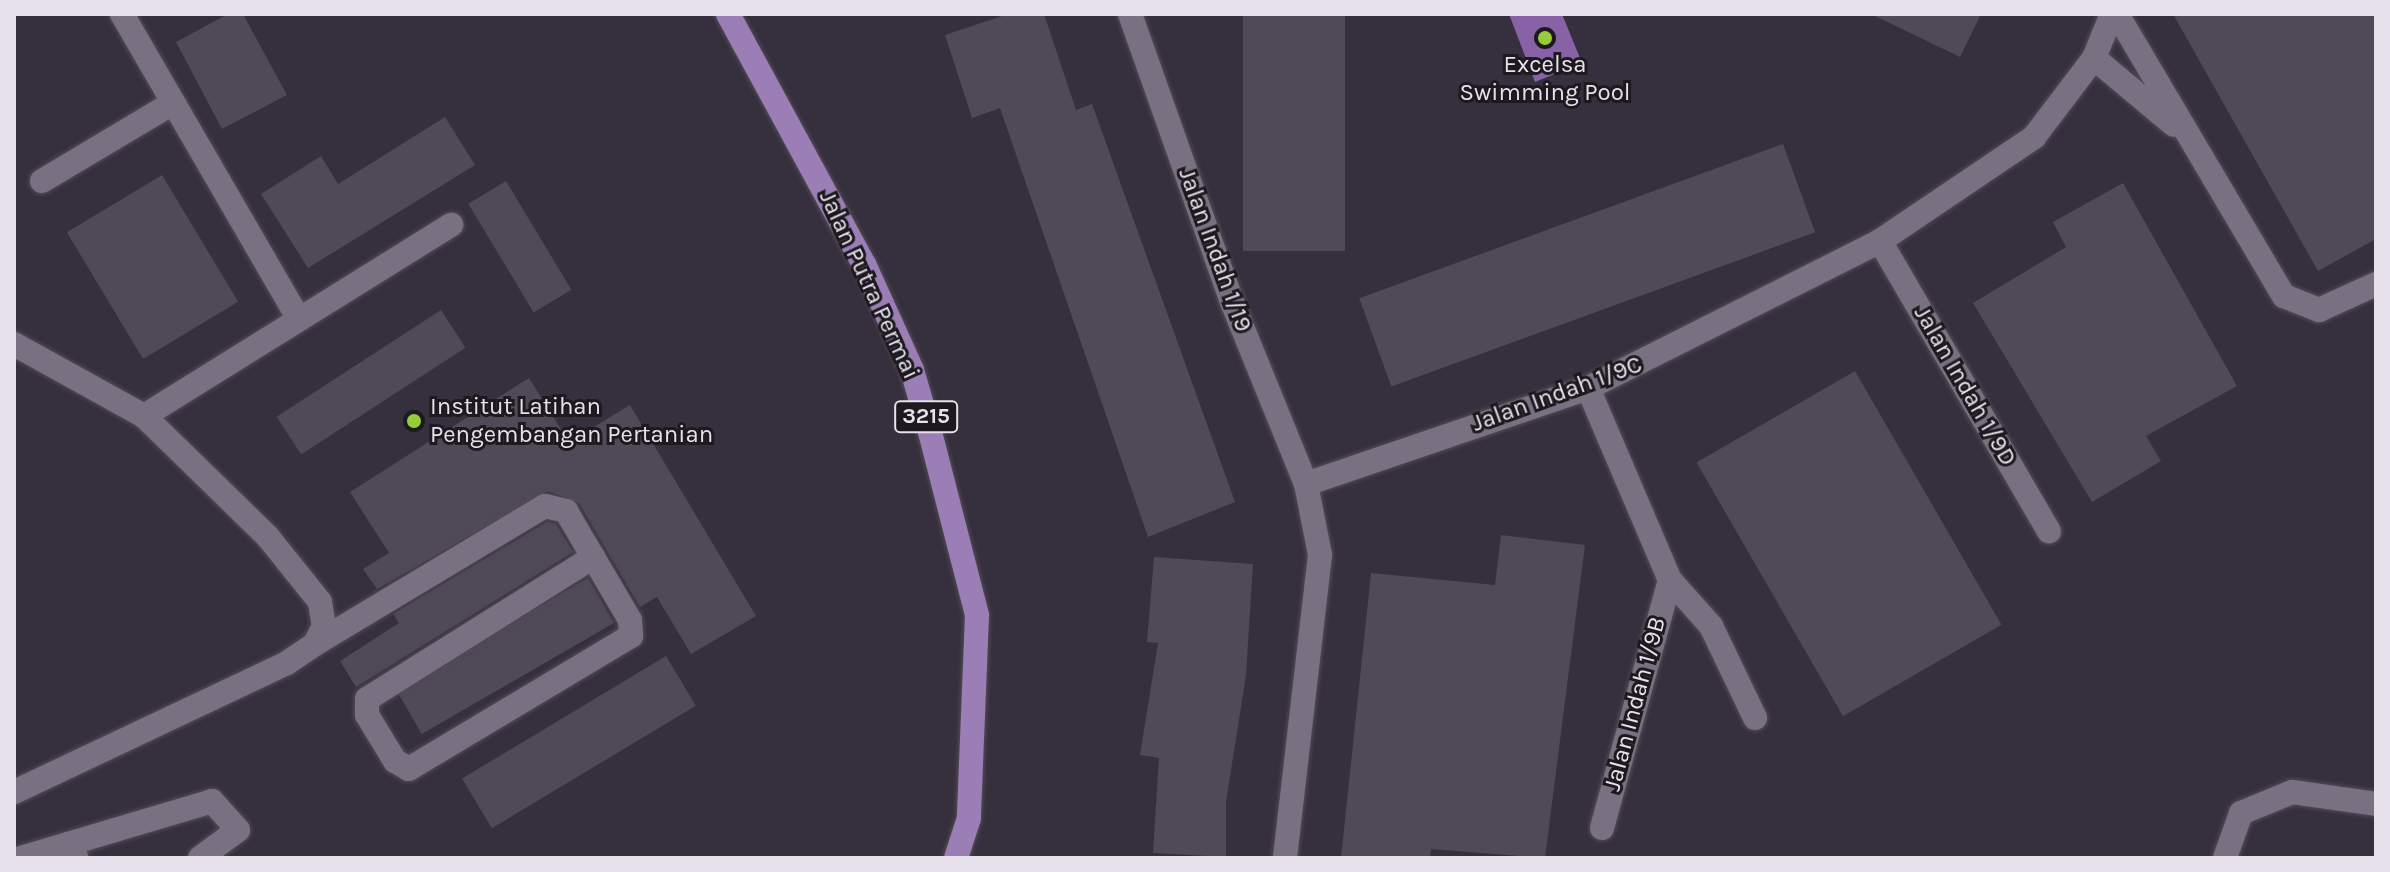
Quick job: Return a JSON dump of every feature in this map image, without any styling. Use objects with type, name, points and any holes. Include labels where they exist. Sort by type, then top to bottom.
[{"type":"main road","name":"Jalan Putra Permai","points":[[728,14],[864,264],[912,370],[930,432],[977,615],[969,818],[956,858]]},
{"type":"street","points":[[122,14],[298,318]]},
{"type":"street","name":"Jalan Indah 1/19","points":[[1130,14],[1232,302],[1306,484]]},
{"type":"street","points":[[2115,14],[2284,296],[2319,310],[2376,284]]},
{"type":"street","name":"Jalan Indah 1/9C","points":[[1306,484],[1588,388],[1880,241],[2034,137],[2094,58],[2115,14]]},
{"type":"street","points":[[2094,58],[2189,136]]},
{"type":"street","points":[[42,181],[173,103]]},
{"type":"street","points":[[144,416],[451,225]]},
{"type":"street","name":"Jalan Indah 1/9D","points":[[1880,241],[2049,531]]},
{"type":"street","points":[[14,344],[144,416],[268,537],[320,602],[324,626],[315,644]]},
{"type":"street","name":"Jalan Indah 1/9B","points":[[1588,388],[1670,580],[1711,626],[1755,718]]},
{"type":"street","points":[[1285,858],[1320,555],[1306,484]]},
{"type":"street","points":[[14,792],[246,684],[553,503],[566,511],[630,620],[631,636],[417,766],[401,766],[367,715],[367,699],[593,557]]},
{"type":"street","name":"Jalan Indah 1/9B","points":[[1602,828],[1670,580]]},
{"type":"street","points":[[2225,858],[2241,813],[2292,792],[2376,804]]},
{"type":"street","points":[[21,858],[73,851],[212,801],[238,830],[200,858]]},
{"type":"shaded area","name":"Excelsa Swimming Pool","points":[[1509,14],[1562,14],[1582,63],[1535,82]]},
{"type":"building","points":[[228,14],[243,14],[287,95],[222,129],[176,42]]},
{"type":"building","points":[[1008,14],[1044,14],[1076,110],[1092,104],[1235,502],[1148,537],[1000,108],[972,118],[945,35]]},
{"type":"building","points":[[1243,14],[1345,14],[1345,251],[1243,251]]},
{"type":"building","points":[[1871,14],[1981,14],[1960,57]]},
{"type":"building","points":[[2173,14],[2376,14],[2376,239],[2318,271]]},
{"type":"building","points":[[445,117],[475,165],[308,268],[261,194],[321,156],[338,184]]},
{"type":"building","points":[[1783,144],[1815,232],[1391,387],[1359,298]]},
{"type":"building","points":[[162,175],[238,302],[143,359],[67,232]]},
{"type":"building","points":[[506,181],[571,290],[534,313],[468,204]]},
{"type":"building","points":[[2123,183],[2237,386],[2146,436],[2161,461],[2092,502],[1973,303],[2066,247],[2053,222]]},
{"type":"building","points":[[441,310],[466,348],[301,454],[277,417]]},
{"type":"building","points":[[1855,371],[2002,625],[1843,716],[1697,462]]},
{"type":"building","points":[[529,378],[569,442],[630,405],[756,616],[691,654],[657,597],[640,607],[579,503],[548,491],[377,589],[363,569],[389,553],[350,492]]},
{"type":"building","points":[[547,522],[556,524],[573,552],[356,687],[340,661],[399,623],[393,614]]},
{"type":"building","points":[[1501,535],[1585,545],[1545,858],[1431,849],[1430,858],[1341,858],[1371,573],[1495,585]]},
{"type":"building","points":[[1154,557],[1253,564],[1246,675],[1226,802],[1226,857],[1153,853],[1159,758],[1140,755],[1158,643],[1147,642]]},
{"type":"building","points":[[588,578],[614,623],[422,734],[396,689]]},
{"type":"building","points":[[666,656],[696,706],[492,828],[462,779]]},
{"type":"place","name":"Excelsa Swimming Pool","points":[[1545,38]]},
{"type":"place","name":"Institut Latihan Pengembangan Pertanian","points":[[414,421]]}]
